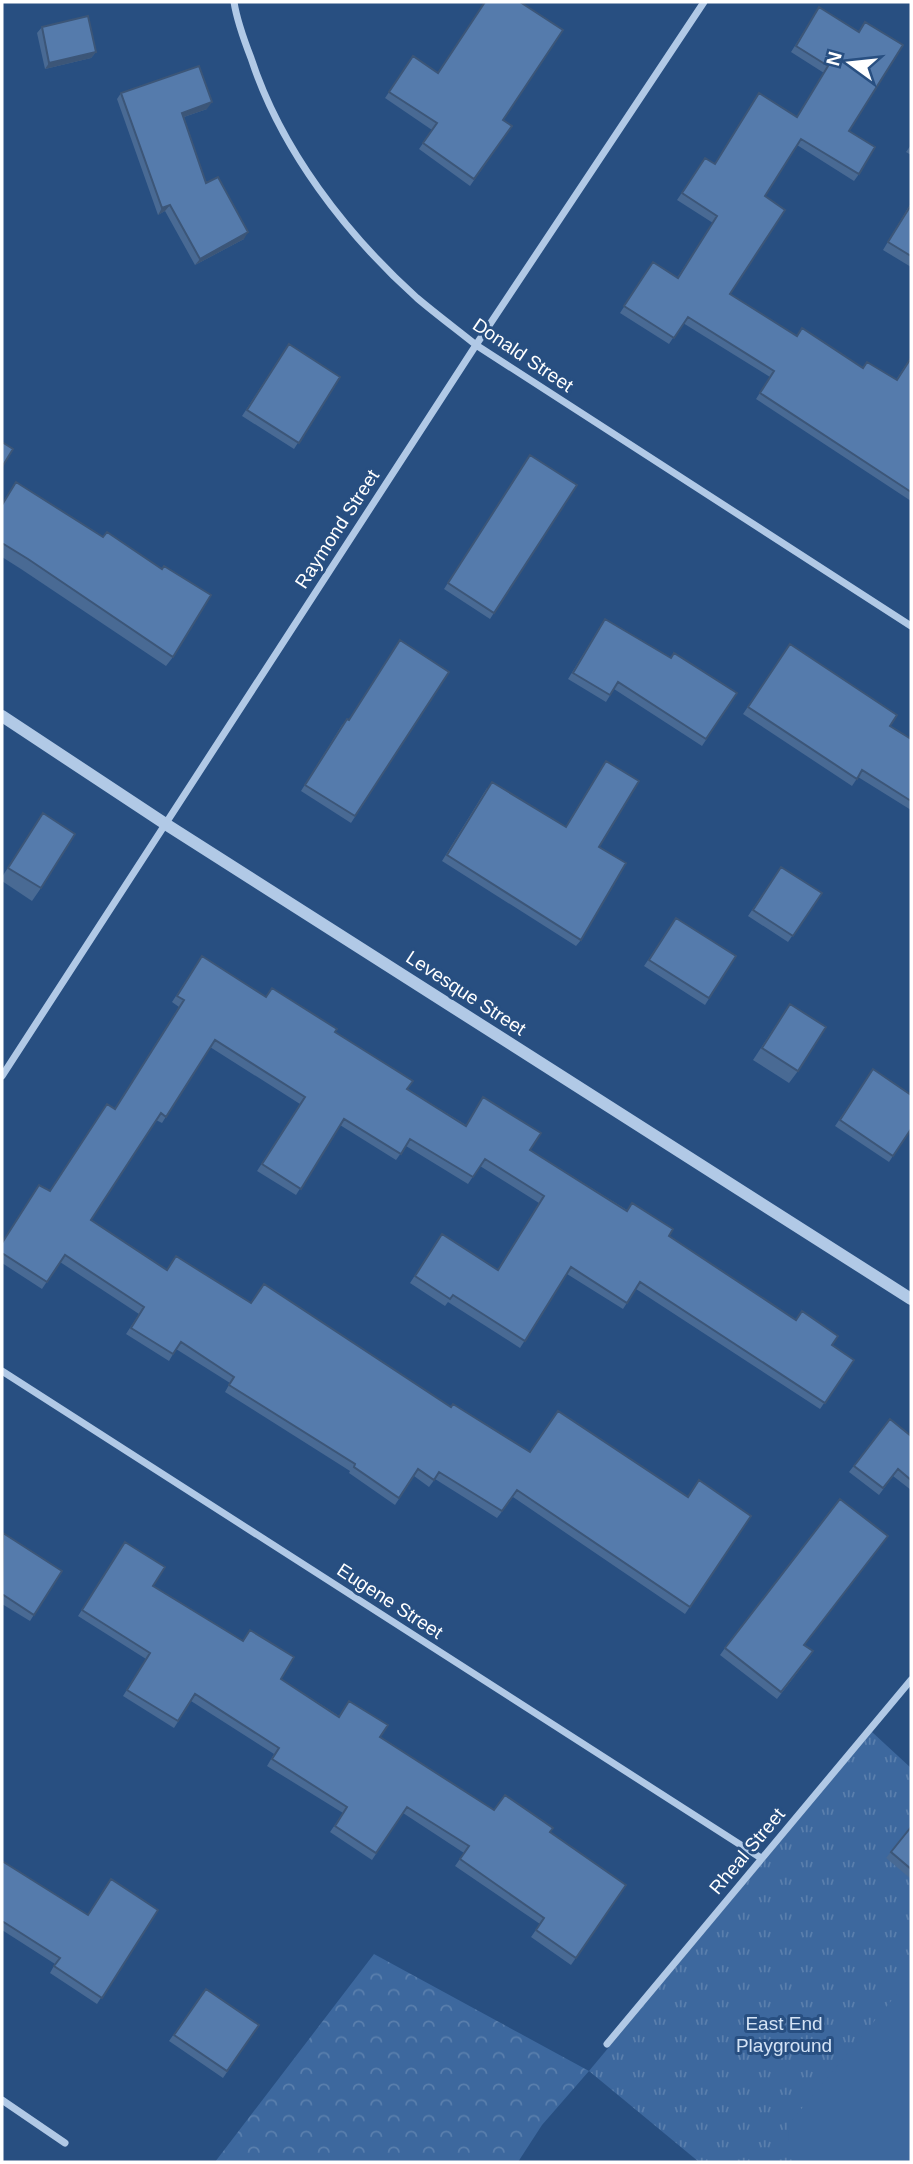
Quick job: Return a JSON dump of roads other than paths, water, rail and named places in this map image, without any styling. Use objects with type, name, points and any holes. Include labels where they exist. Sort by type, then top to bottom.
[{"type":"street","name":"Donald Street","points":[[234,2],[262,93],[295,153],[337,211],[417,297],[476,345],[911,626]]},
{"type":"street","name":"Raymond Street","points":[[2,1076],[476,345],[704,2]]},
{"type":"street","name":"Levesque Street","points":[[2,716],[164,823],[911,1300]]},
{"type":"street","name":"Eugene Street","points":[[2,1371],[761,1858]]},
{"type":"street","name":"Rheal Street","points":[[607,2044],[911,1679]]},
{"type":"street","points":[[2,2101],[65,2143]]},
{"type":"park label","name":"East End Playground","points":[[784,2034]]}]
